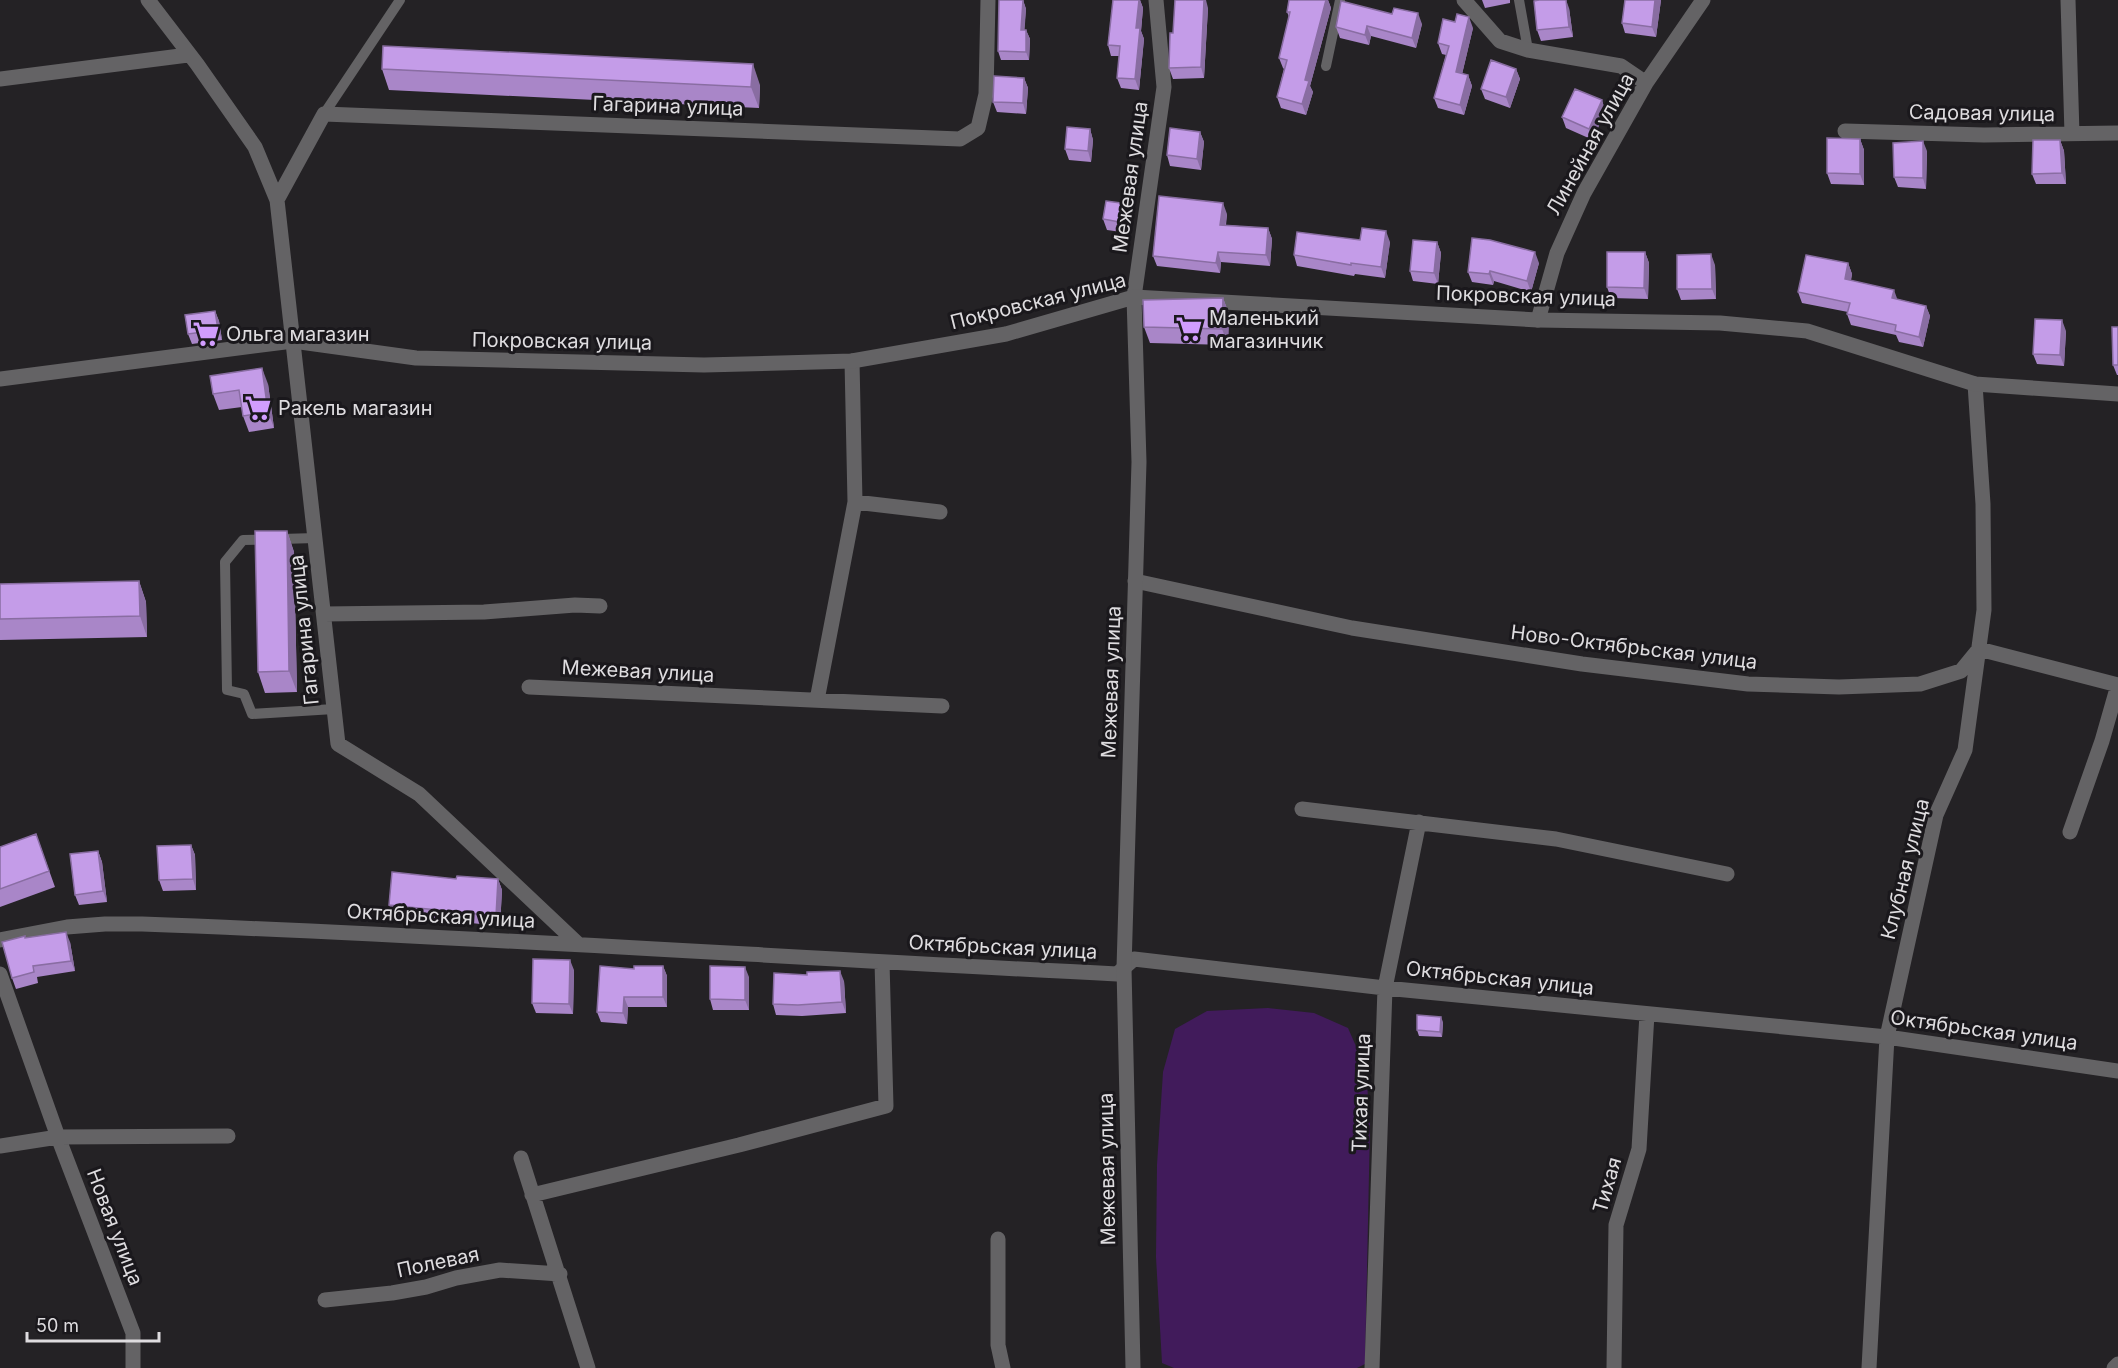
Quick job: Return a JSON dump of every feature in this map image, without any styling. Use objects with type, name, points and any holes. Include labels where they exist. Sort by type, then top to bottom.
[{"type":"street","name":"Гагарина улица","points":[[148,0],[197,64],[255,147],[277,200],[338,744],[419,794],[577,943]]},
{"type":"street","name":"Гагарина улица","points":[[324,114],[960,139],[978,128],[986,94],[988,0]]},
{"type":"street","name":"Межевая улица","points":[[1133,1368],[1124,968],[1139,462],[1134,297],[1164,87],[1156,0]]},
{"type":"street","points":[[1464,0],[1500,41],[1528,50],[1621,66],[1646,83]]},
{"type":"street","name":"Линейная улица","points":[[1538,320],[1557,253],[1579,203],[1646,83],[1703,0]]},
{"type":"street","points":[[2068,0],[2073,134]]},
{"type":"street","points":[[0,79],[189,55]]},
{"type":"street","points":[[277,200],[324,114]]},
{"type":"street","name":"Садовая улица","points":[[1845,131],[1984,135],[2118,134]]},
{"type":"street","name":"Покровская улица","points":[[0,379],[293,341],[416,358],[704,365],[852,361],[1006,334],[1134,297],[1538,320],[1720,323],[1807,331],[1976,384],[2118,394]]},
{"type":"street","points":[[817,700],[855,502],[852,361]]},
{"type":"street","name":"Клубная улица","points":[[1869,1368],[1887,1037],[1936,815],[1965,750],[1984,610],[1983,504],[1976,384]]},
{"type":"street","points":[[855,502],[940,512]]},
{"type":"street","name":"Ново-Октябрьская улица","points":[[1135,581],[1352,628],[1582,664],[1748,684],[1839,687],[1920,684],[1961,671],[1979,649]]},
{"type":"street","points":[[324,614],[484,612],[575,605],[600,606]]},
{"type":"street","points":[[1979,649],[2118,685],[2102,741],[2070,832]]},
{"type":"street","name":"Межевая улица","points":[[530,687],[942,706]]},
{"type":"street","points":[[1302,810],[1556,839],[1727,874]]},
{"type":"street","name":"Тихая улица","points":[[1372,1368],[1386,988],[1419,822]]},
{"type":"street","name":"Октябрьская улица","points":[[0,940],[67,927],[142,924],[577,943],[1118,974],[1134,959],[1386,988],[1887,1037],[2118,1071]]},
{"type":"street","name":"Октябрьская улица","points":[[532,1195],[739,1145],[886,1106],[882,962]]},
{"type":"street","name":"Новая улица","points":[[0,974],[58,1137],[133,1333],[133,1368]]},
{"type":"street","name":"Тихая","points":[[1614,1368],[1616,1225],[1639,1149],[1647,1014]]},
{"type":"street","name":"Новая улица","points":[[0,1146],[58,1137],[228,1136]]},
{"type":"street","points":[[522,1158],[588,1368]]},
{"type":"street","points":[[998,1239],[998,1345],[1003,1368]]},
{"type":"street","name":"Полевая","points":[[325,1300],[392,1293],[500,1270],[560,1274]]},
{"type":"street","points":[[2114,1368],[2118,1364]]},
{"type":"lane","points":[[324,114],[400,0]]},
{"type":"lane","points":[[1326,66],[1340,0]]},
{"type":"lane","points":[[1519,0],[1528,50]]},
{"type":"lane","points":[[316,538],[243,540],[225,562],[227,690],[244,694],[252,714],[334,709]]},
{"type":"shaded area","points":[[1268,1008],[1314,1013],[1348,1028],[1366,1069],[1370,1126],[1365,1364],[1357,1368],[1174,1368],[1162,1363],[1156,1257],[1157,1165],[1163,1072],[1175,1029],[1207,1011]]},
{"type":"building","points":[[999,0],[1023,0],[1021,30],[1026,30],[1026,52],[998,51]]},
{"type":"building","points":[[1113,0],[1139,0],[1136,28],[1140,28],[1135,79],[1117,78],[1120,46],[1108,45]]},
{"type":"building","points":[[1175,0],[1204,0],[1201,67],[1169,68],[1170,33],[1173,33]]},
{"type":"building","points":[[1289,0],[1326,0],[1305,80],[1309,81],[1302,104],[1277,97],[1287,60],[1279,58],[1290,12],[1287,12]]},
{"type":"building","points":[[1566,0],[1569,27],[1537,30],[1534,1]]},
{"type":"building","points":[[1625,0],[1655,0],[1652,27],[1622,23]]},
{"type":"building","points":[[1341,1],[1392,14],[1394,8],[1418,13],[1412,38],[1367,26],[1365,35],[1336,27]]},
{"type":"building","points":[[1457,14],[1469,17],[1456,72],[1468,75],[1460,105],[1434,98],[1449,46],[1438,43],[1443,19],[1455,22]]},
{"type":"building","points":[[383,46],[753,64],[751,87],[382,69]]},
{"type":"building","points":[[1491,60],[1516,69],[1506,97],[1481,89]]},
{"type":"building","points":[[994,76],[1024,78],[1023,103],[993,102]]},
{"type":"building","points":[[1575,89],[1602,100],[1589,129],[1562,117]]},
{"type":"building","points":[[1067,127],[1090,129],[1088,151],[1065,149]]},
{"type":"building","points":[[1170,128],[1200,132],[1197,159],[1167,155]]},
{"type":"building","points":[[1827,138],[1860,139],[1860,174],[1827,173]]},
{"type":"building","points":[[2033,140],[2060,140],[2062,173],[2032,174]]},
{"type":"building","points":[[1923,141],[1923,178],[1894,177],[1893,143]]},
{"type":"building","points":[[1159,196],[1223,203],[1220,225],[1268,228],[1266,255],[1218,252],[1216,263],[1153,256]]},
{"type":"building","points":[[1106,201],[1128,204],[1125,223],[1103,219]]},
{"type":"building","points":[[1362,228],[1386,231],[1381,267],[1351,263],[1351,265],[1294,255],[1297,232],[1360,240]]},
{"type":"building","points":[[1472,238],[1490,240],[1535,252],[1527,281],[1490,271],[1489,274],[1468,272]]},
{"type":"building","points":[[1413,240],[1437,242],[1434,273],[1410,271]]},
{"type":"building","points":[[1607,252],[1645,252],[1644,288],[1607,287]]},
{"type":"building","points":[[1711,254],[1712,289],[1677,289],[1677,255]]},
{"type":"building","points":[[1806,255],[1848,263],[1845,279],[1894,290],[1892,298],[1926,306],[1919,337],[1895,331],[1896,325],[1847,314],[1850,303],[1798,292]]},
{"type":"building","points":[[1223,298],[1222,329],[1144,327],[1143,300]]},
{"type":"building","points":[[215,311],[218,330],[188,334],[185,315]]},
{"type":"building","points":[[2035,319],[2062,320],[2060,355],[2033,354]]},
{"type":"building","points":[[2112,327],[2118,327],[2118,365],[2113,365]]},
{"type":"building","points":[[262,368],[268,412],[243,416],[239,390],[213,394],[210,376]]},
{"type":"building","points":[[255,531],[287,531],[289,671],[258,672]]},
{"type":"building","points":[[139,581],[140,616],[0,619],[0,584]]},
{"type":"building","points":[[36,834],[49,871],[0,889],[0,847]]},
{"type":"building","points":[[191,845],[193,879],[159,880],[157,846]]},
{"type":"building","points":[[98,851],[103,891],[75,895],[70,854]]},
{"type":"building","points":[[392,872],[456,879],[457,876],[498,879],[496,916],[389,905]]},
{"type":"building","points":[[66,932],[71,961],[33,966],[34,972],[12,978],[2,942],[25,936],[25,938]]},
{"type":"building","points":[[533,959],[570,960],[569,1004],[532,1003]]},
{"type":"building","points":[[600,966],[634,969],[634,966],[663,966],[663,997],[624,997],[623,1013],[597,1012]]},
{"type":"building","points":[[710,966],[745,967],[745,1000],[710,999]]},
{"type":"building","points":[[840,971],[842,1002],[773,1004],[774,973],[807,975],[807,972]]},
{"type":"building","points":[[1417,1015],[1441,1017],[1440,1032],[1417,1030]]},
{"type":"place","name":"Маленький магазинчик","points":[[1189,329]]},
{"type":"place","name":"Ольга магазин","points":[[206,334]]},
{"type":"place","name":"Ракель магазин","points":[[258,408]]}]
